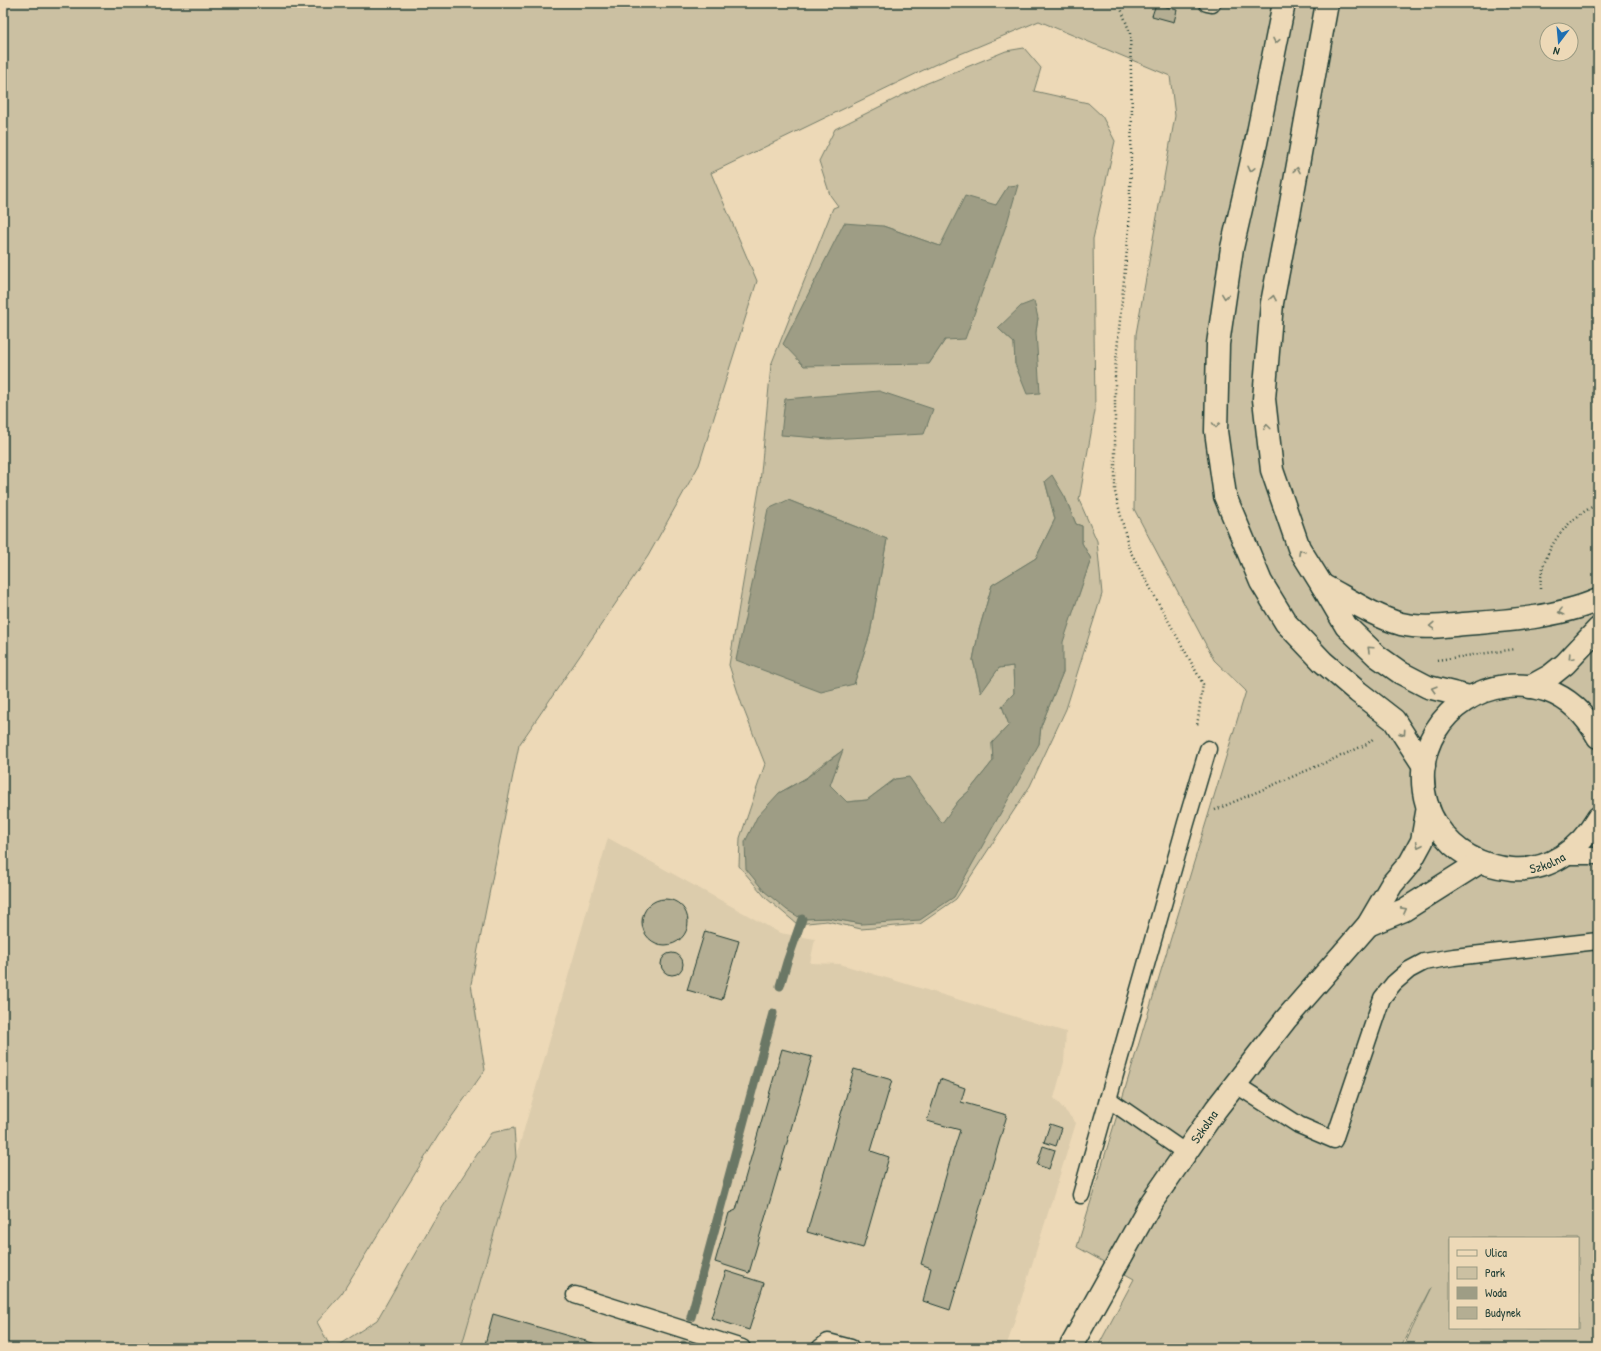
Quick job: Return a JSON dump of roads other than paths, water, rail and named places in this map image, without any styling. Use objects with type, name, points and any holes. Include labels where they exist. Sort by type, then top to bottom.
[{"type":"main road","points":[[1284,3],[1256,144],[1232,248],[1218,344],[1216,431],[1225,496],[1261,582],[1286,623],[1323,662],[1394,720],[1424,766]]},
{"type":"main road","points":[[1327,3],[1320,33],[1290,209],[1272,303],[1264,399],[1272,470],[1298,548],[1346,626],[1377,656],[1401,673],[1428,687],[1469,698]]},
{"type":"main road","points":[[1322,585],[1377,614],[1401,624],[1427,627],[1480,623],[1558,613],[1598,600]]},
{"type":"main road","points":[[1530,687],[1550,676],[1565,664],[1598,629]]},
{"type":"main road","name":"Szkolna","points":[[1596,722],[1565,700],[1548,691],[1515,685],[1483,691],[1457,705],[1438,726],[1426,752],[1424,786],[1428,807],[1434,821],[1443,834],[1466,856],[1497,868],[1532,868],[1564,856],[1589,833],[1598,818]]},
{"type":"main road","name":"Szkolna","points":[[1070,1348],[1151,1203],[1186,1152],[1235,1084],[1286,1019],[1368,925],[1392,884],[1410,863],[1422,841],[1428,807]]},
{"type":"main road","name":"Szkolna","points":[[1368,925],[1404,910],[1480,862]]},
{"type":"lane","points":[[1081,1194],[1206,754]]},
{"type":"lane","points":[[1564,856],[1598,856]]},
{"type":"lane","points":[[1235,1084],[1299,1125],[1334,1140],[1382,998],[1394,983],[1409,970],[1424,962],[1454,957],[1598,941]]},
{"type":"lane","points":[[1108,1100],[1186,1152]]},
{"type":"lane","points":[[576,1296],[742,1348]]},
{"type":"lane","points":[[820,1348],[828,1342],[851,1348]]},
{"type":"water","points":[[1018,185],[1007,223],[965,339],[945,340],[929,364],[804,366],[783,344],[844,223],[883,226],[940,246],[965,196],[996,205],[1008,186]]},
{"type":"water","points":[[1034,301],[1038,318],[1036,332],[1040,393],[1027,394],[1015,364],[1014,343],[998,328],[1021,306]]},
{"type":"water","points":[[879,391],[933,409],[924,434],[829,439],[781,435],[785,399]]},
{"type":"water","points":[[1052,475],[1065,497],[1076,524],[1082,526],[1082,543],[1091,559],[1063,642],[1063,672],[1041,726],[1039,744],[954,897],[920,920],[862,924],[828,918],[802,919],[787,910],[764,891],[746,869],[745,842],[757,817],[779,793],[806,778],[843,750],[830,785],[847,802],[867,800],[895,779],[909,777],[942,823],[959,800],[969,791],[993,761],[992,743],[1009,725],[1002,706],[1014,693],[1013,666],[999,668],[981,693],[973,660],[979,630],[992,585],[1036,558],[1055,519],[1045,481]]},
{"type":"water","points":[[788,500],[887,539],[870,634],[854,684],[821,692],[736,660],[768,509]]},
{"type":"waterway","points":[[780,986],[802,919]]},
{"type":"waterway","points":[[691,1317],[773,1013]]}]
